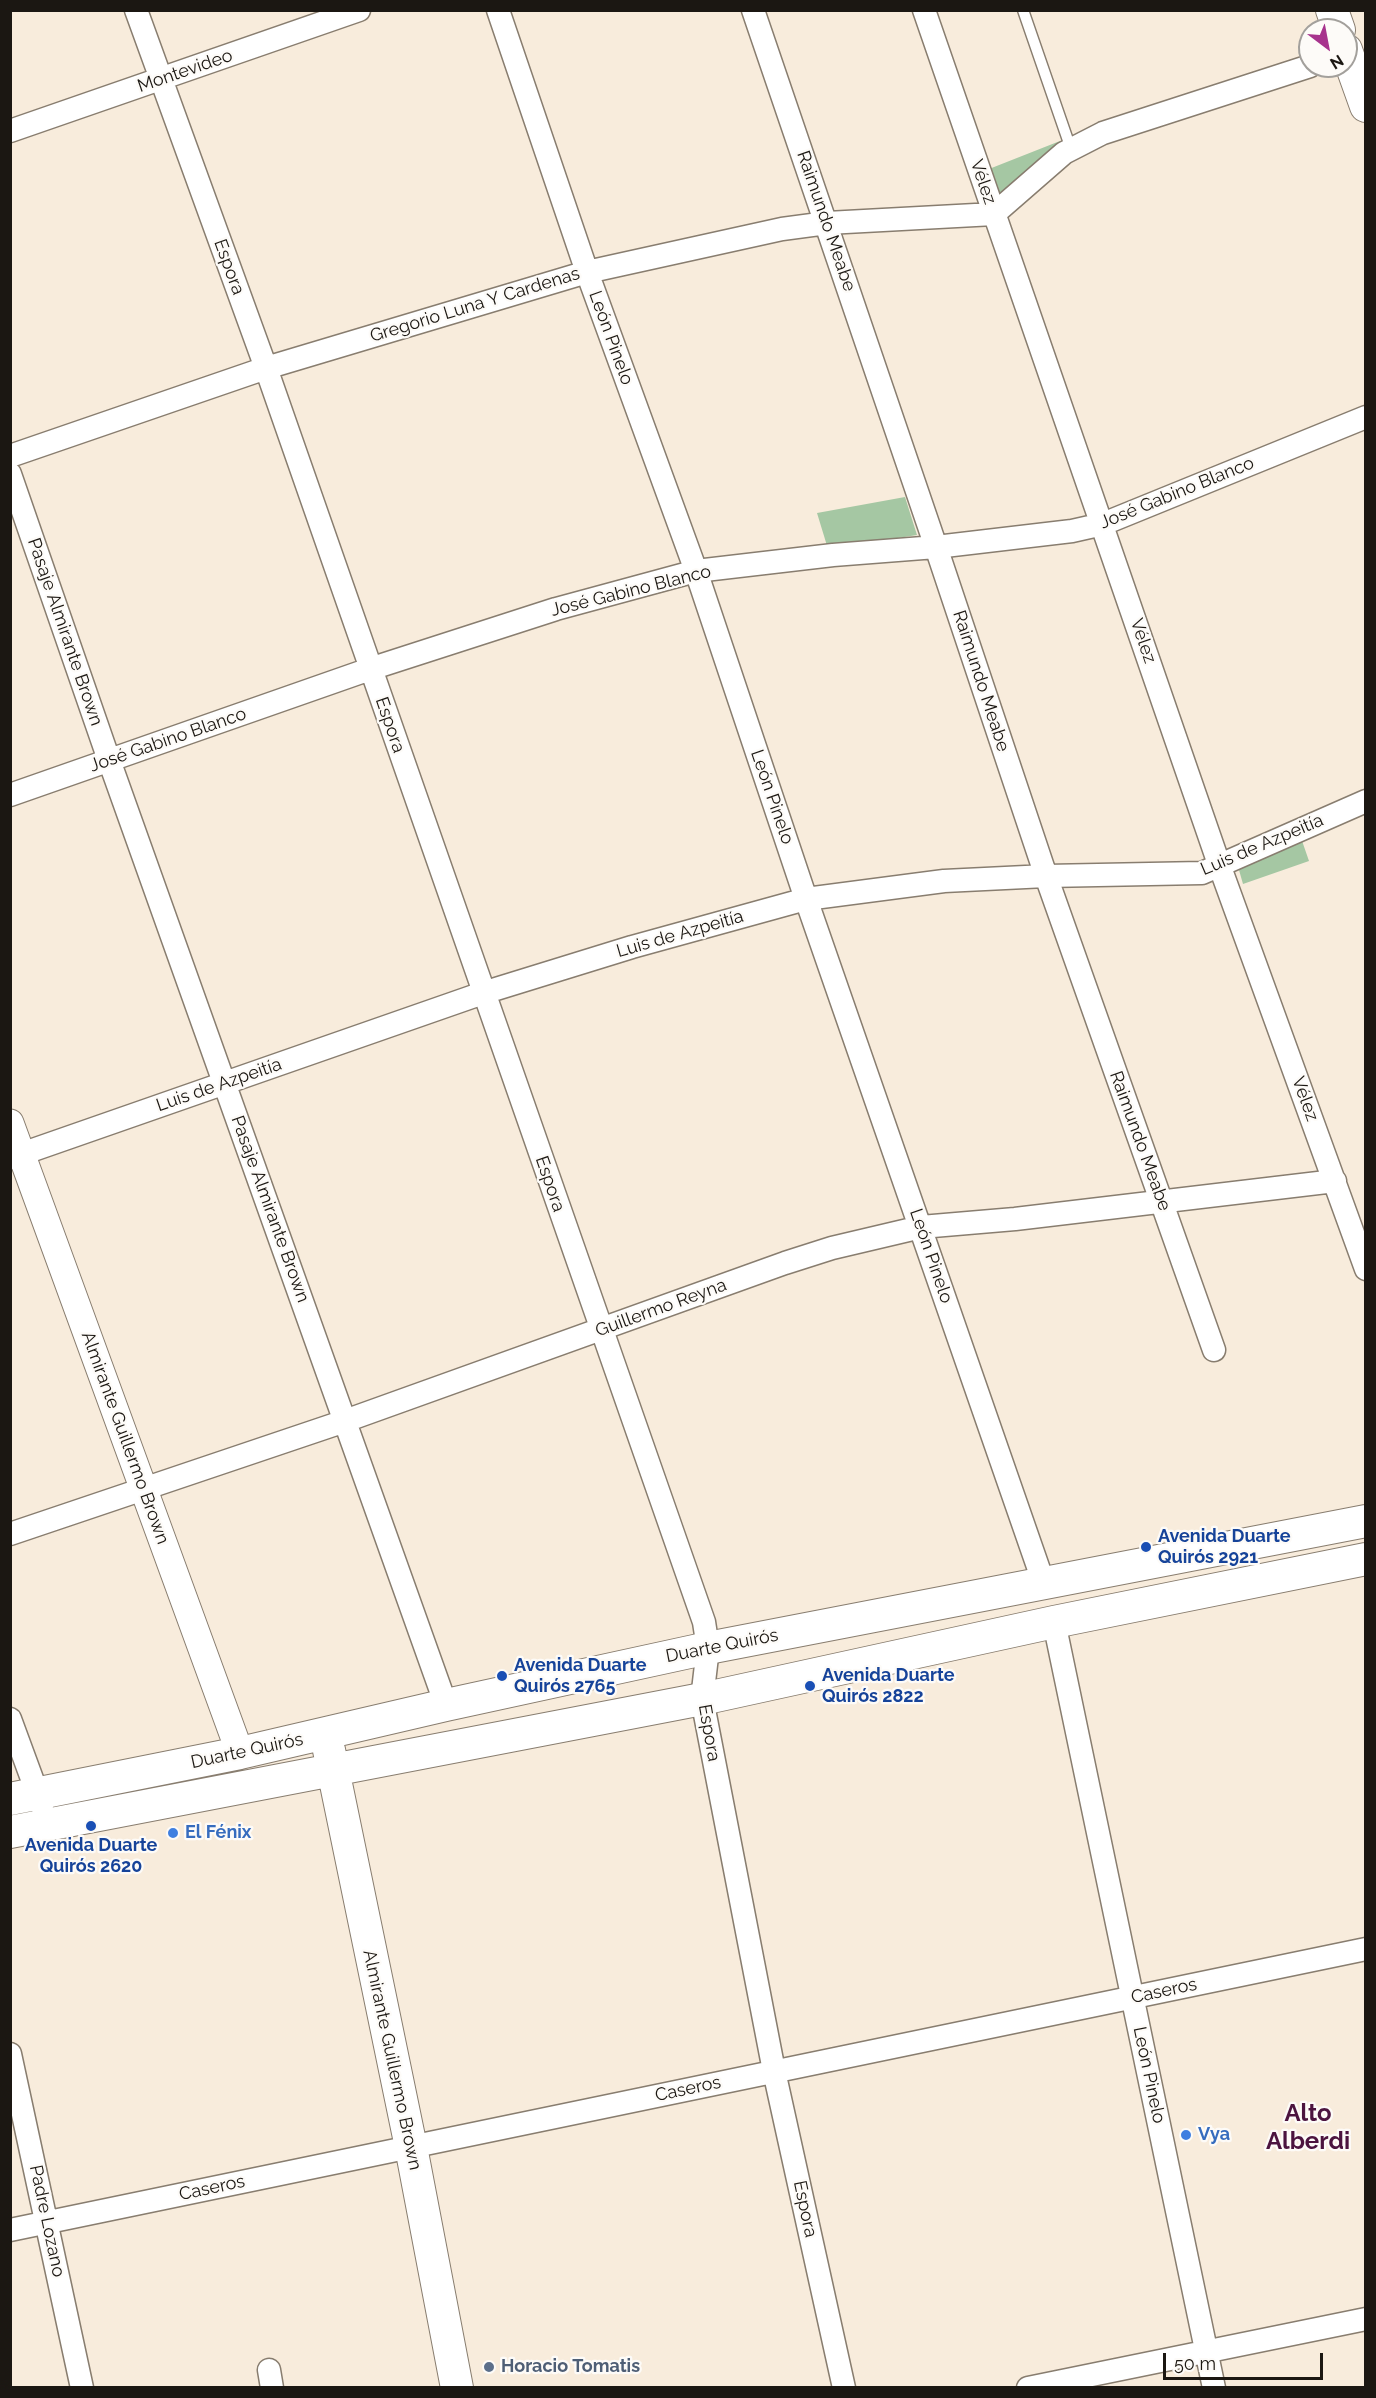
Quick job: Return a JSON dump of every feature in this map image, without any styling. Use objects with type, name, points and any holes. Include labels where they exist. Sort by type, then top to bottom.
[{"type":"main road","points":[[1356,78],[1365,106]]},
{"type":"main road","name":"Duarte Quirós","points":[[24,1796],[240,1753],[708,1648],[1365,1521]]},
{"type":"main road","name":"Duarte Quirós","points":[[10,1832],[702,1699],[1054,1622],[1365,1559]]},
{"type":"main road","name":"Almirante Guillermo Brown","points":[[325,1733],[411,2147],[457,2388]]},
{"type":"street","name":"Espora","points":[[136,10],[266,368],[704,1622],[708,1648],[702,1699],[774,2071],[844,2388]]},
{"type":"street","name":"Montevideo","points":[[10,131],[359,10]]},
{"type":"street","name":"León Pinelo","points":[[498,10],[587,272],[696,571],[806,899],[1044,1584]]},
{"type":"street","name":"Raimundo Meabe","points":[[753,10],[1046,876],[1214,1350]]},
{"type":"street","name":"Vélez","points":[[924,10],[1220,867],[1365,1269]]},
{"type":"street","points":[[994,214],[1071,149],[1103,133],[1298,70]]},
{"type":"street","name":"Gregorio Luna Y Cardenas","points":[[10,456],[266,368],[587,272],[746,236],[827,224],[994,214]]},
{"type":"street","name":"José Gabino Blanco","points":[[10,795],[370,669],[556,609],[696,571],[833,555],[936,547],[1072,531],[1103,524],[1365,417]]},
{"type":"street","name":"Pasaje Almirante Brown","points":[[10,474],[109,760],[446,1705]]},
{"type":"street","name":"Luis de Azpeitía","points":[[16,1156],[483,993],[632,947],[806,899],[944,881],[1046,876],[1192,874],[1220,867],[1365,801]]},
{"type":"street","name":"Almirante Guillermo Brown","points":[[10,1123],[16,1156],[143,1488],[240,1753]]},
{"type":"street","name":"Guillermo Reyna","points":[[10,1534],[345,1421],[784,1263],[832,1248],[921,1227],[1015,1219],[1335,1181]]},
{"type":"street","name":"León Pinelo","points":[[1054,1622],[1214,2388]]},
{"type":"street","points":[[10,1719],[24,1796],[47,1825]]},
{"type":"street","name":"Caseros","points":[[10,2230],[1365,1949]]},
{"type":"street","name":"Padre Lozano","points":[[10,2054],[82,2388]]},
{"type":"street","points":[[1028,2388],[1365,2319]]},
{"type":"lane","points":[[1023,10],[1071,149]]},
{"type":"green space","points":[[1060,141],[1062,147],[998,200],[989,169]]},
{"type":"green space","points":[[905,497],[917,535],[828,549],[817,513]]},
{"type":"green space","points":[[1300,835],[1309,861],[1243,884],[1237,863]]},
{"type":"place","name":"Avenida Duarte Quirós 2921","points":[[1146,1547]]},
{"type":"place","name":"Avenida Duarte Quirós 2765","points":[[502,1676]]},
{"type":"place","name":"Avenida Duarte Quirós 2822","points":[[810,1686]]},
{"type":"place","name":"Avenida Duarte Quirós 2620","points":[[91,1826]]},
{"type":"place","name":"El Fénix","points":[[173,1833]]},
{"type":"place","name":"Vya","points":[[1186,2135]]},
{"type":"place","name":"Horacio Tomatis","points":[[489,2367]]},
{"type":"district","name":"Alto Alberdi","points":[[1308,2128]]}]
